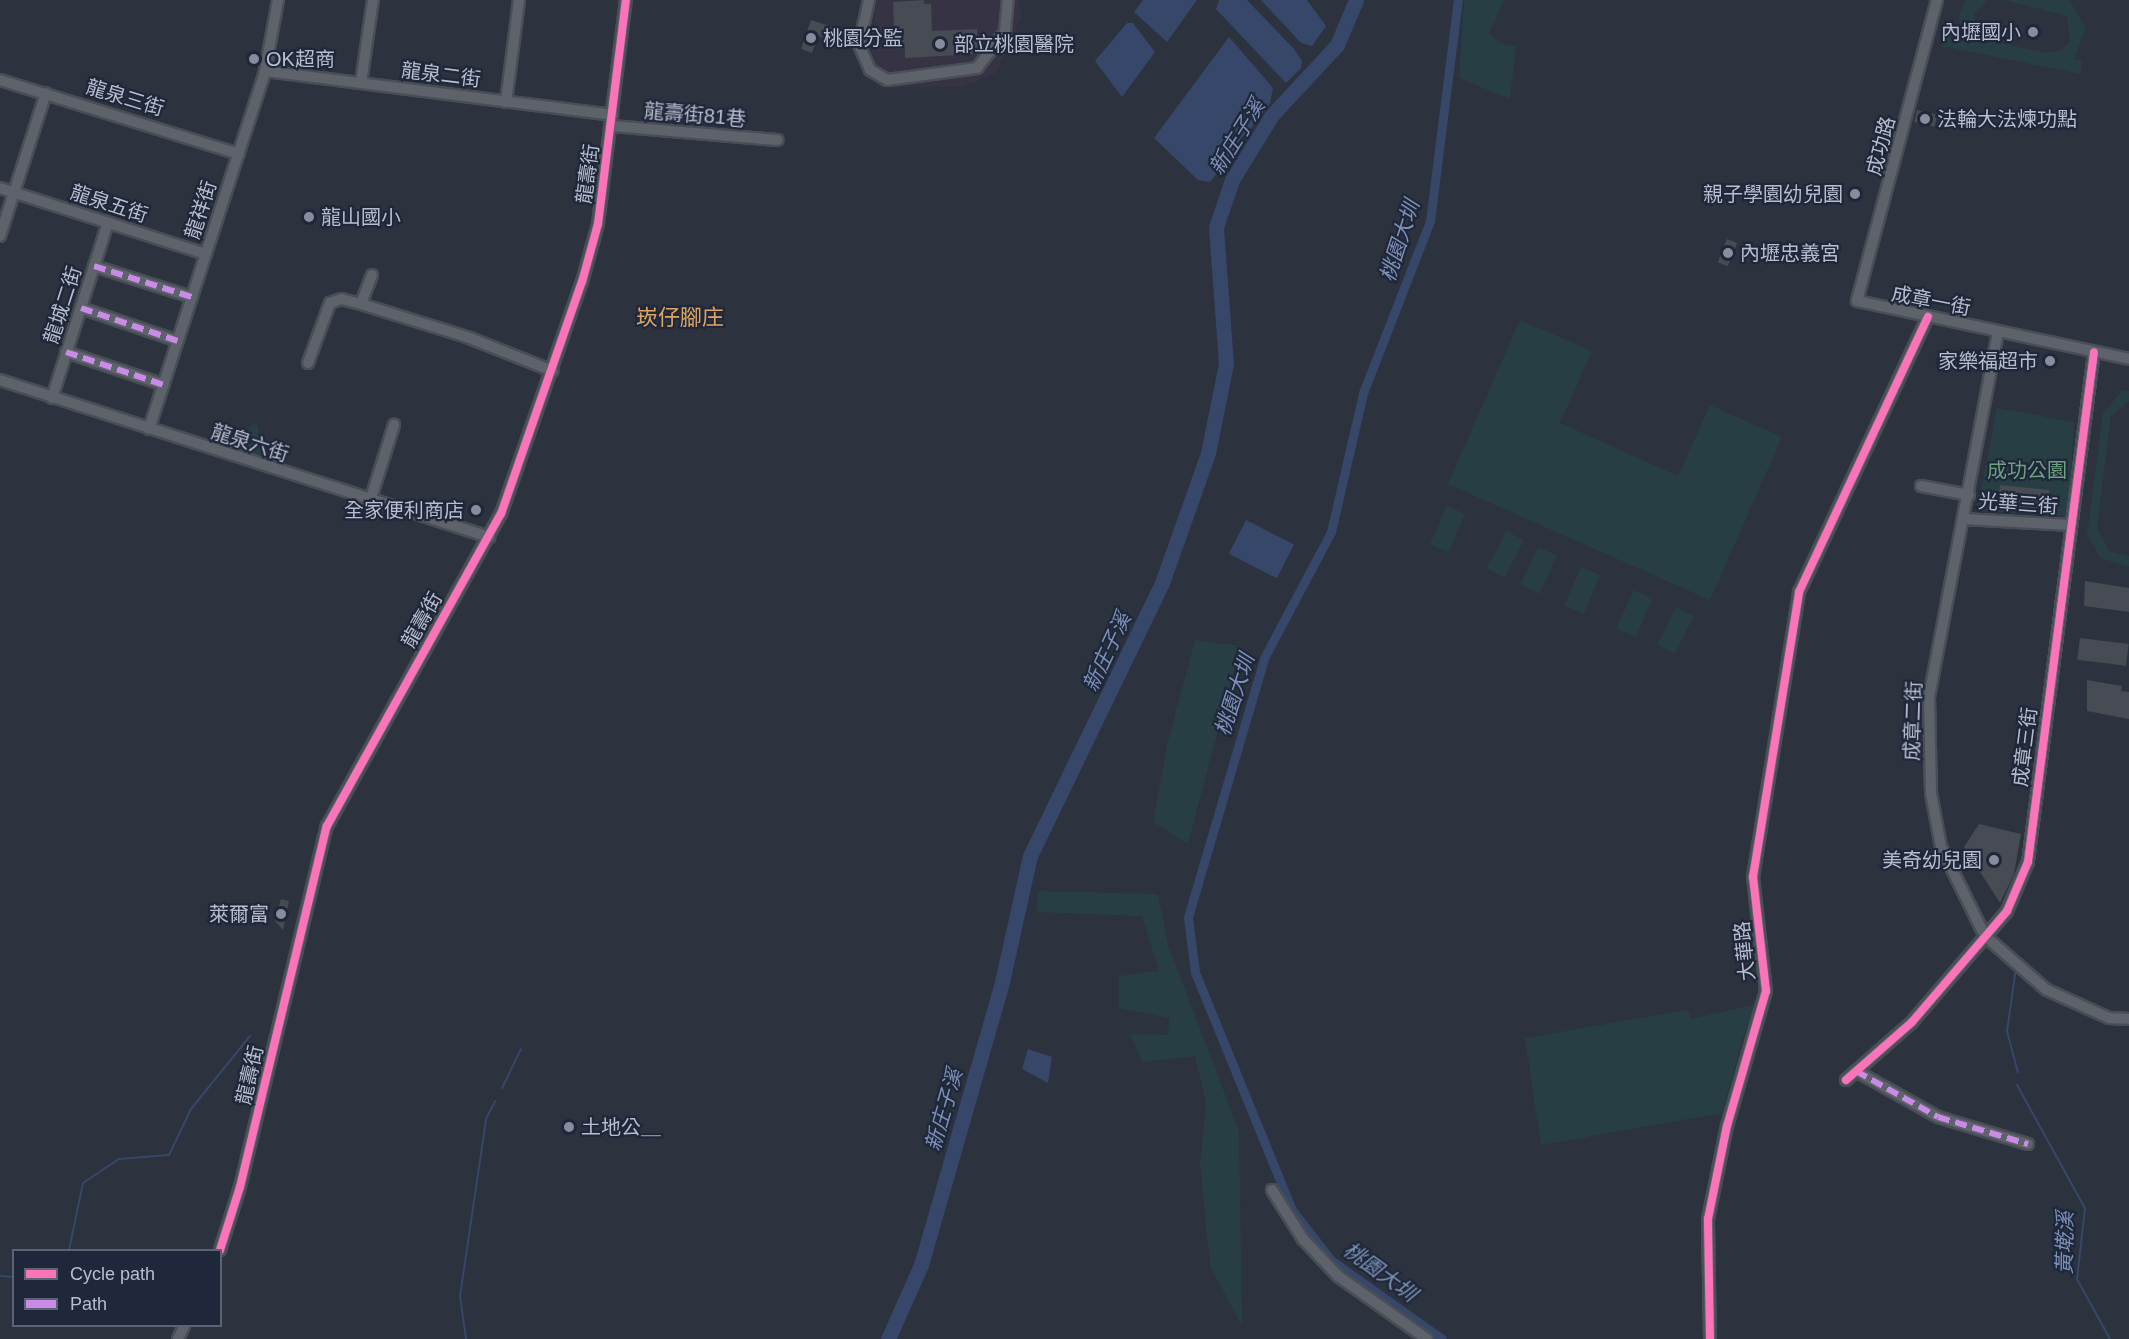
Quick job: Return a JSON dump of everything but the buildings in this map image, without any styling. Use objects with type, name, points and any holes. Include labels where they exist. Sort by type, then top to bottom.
[{"type":"street","name":"龍祥街","points":[[149,429],[265,71],[278,0]]},
{"type":"street","points":[[361,83],[373,0]]},
{"type":"street","points":[[506,102],[519,0]]},
{"type":"street","name":"龍壽街","points":[[221,1249],[240,1187],[319,849],[333,810],[489,537],[553,371],[596,235],[626,0]]},
{"type":"street","points":[[869,0],[859,45],[870,70],[887,81],[977,68],[1005,32],[1008,0]]},
{"type":"street","name":"成功路","points":[[1857,301],[1937,0]]},
{"type":"street","name":"龍泉二街","points":[[265,71],[506,102],[612,121]]},
{"type":"street","name":"龍泉三街","points":[[0,80],[239,154]]},
{"type":"street","points":[[0,236],[46,93]]},
{"type":"street","name":"龍壽街81巷","points":[[612,121],[777,140]]},
{"type":"street","name":"龍泉五街","points":[[0,188],[206,254]]},
{"type":"street","name":"龍城二街","points":[[52,398],[108,223]]},
{"type":"street","points":[[94,266],[192,297]]},
{"type":"street","points":[[361,304],[372,275]]},
{"type":"street","points":[[308,363],[324,310],[335,299],[361,304],[467,337],[553,371]]},
{"type":"street","name":"成章一街","points":[[1857,301],[2129,359]]},
{"type":"street","points":[[81,308],[178,341]]},
{"type":"street","name":"大華路","points":[[1710,1339],[1707,1219],[1727,1126],[1766,992],[1753,877],[1799,592],[1928,316]]},
{"type":"street","name":"成章二街","points":[[1998,332],[1929,697],[1930,776],[1941,848],[1986,936],[2047,990],[2109,1018],[2129,1019]]},
{"type":"street","points":[[66,352],[164,385]]},
{"type":"street","name":"成章三街","points":[[1846,1080],[1912,1022],[1986,936],[2007,910],[2028,862],[2094,352]]},
{"type":"street","name":"龍泉六街","points":[[0,380],[489,537]]},
{"type":"street","points":[[372,498],[394,425]]},
{"type":"street","points":[[1921,486],[1969,495]]},
{"type":"street","name":"光華三街","points":[[1964,519],[2070,525]]},
{"type":"street","points":[[1856,1071],[1938,1117],[2028,1144]]},
{"type":"street","points":[[1272,1191],[1303,1239],[1338,1276],[1427,1339]]},
{"type":"shaded area","name":"部立桃園醫院","points":[[876,0],[1018,0],[1022,16],[996,73],[962,87],[877,88],[870,55]]},
{"type":"green space","points":[[1464,0],[1504,0],[1489,33],[1502,44],[1516,46],[1510,99],[1459,78]]},
{"type":"green space","points":[[1965,0],[1988,0],[1974,14],[1975,29],[1982,39],[2046,53],[2060,51],[2070,41],[2067,16],[2005,0],[2069,0],[2086,27],[2074,59],[2082,61],[2080,74],[1942,46],[1944,33],[1963,36],[1959,18]]},
{"type":"green space","points":[[1520,320],[1592,351],[1560,423],[1678,476],[1710,405],[1782,437],[1710,600],[1448,484]]},
{"type":"green space","points":[[2123,390],[2129,391],[2129,401],[2111,416],[2097,528],[2109,551],[2129,556],[2129,567],[2100,558],[2087,534],[2103,413]]},
{"type":"green space","name":"成功公園","points":[[1997,408],[2074,422],[2069,516],[1977,511]]},
{"type":"green space","points":[[256,422],[268,463],[218,447]]},
{"type":"green space","points":[[1447,506],[1465,514],[1448,553],[1430,544]]},
{"type":"green space","points":[[1506,531],[1524,540],[1505,578],[1487,568]]},
{"type":"green space","points":[[1538,547],[1557,556],[1539,594],[1520,585]]},
{"type":"green space","points":[[1581,567],[1600,575],[1584,614],[1565,606]]},
{"type":"green space","points":[[1633,590],[1652,598],[1636,637],[1617,629]]},
{"type":"green space","points":[[1676,607],[1694,616],[1675,654],[1657,644]]},
{"type":"green space","points":[[1195,640],[1240,646],[1188,844],[1153,822],[1167,745]]},
{"type":"green space","points":[[1038,891],[1158,894],[1168,945],[1239,1131],[1242,1326],[1210,1266],[1200,1164],[1206,1103],[1195,1056],[1142,1062],[1130,1034],[1168,1035],[1169,1018],[1119,1008],[1119,976],[1159,971],[1142,916],[1037,912]]},
{"type":"green space","points":[[1757,1004],[1744,1034],[1722,1113],[1541,1145],[1525,1038],[1688,1010],[1691,1019]]},
{"type":"water","points":[[1143,0],[1197,0],[1167,42],[1134,12]]},
{"type":"water","points":[[1219,0],[1247,0],[1294,49],[1302,61],[1301,68],[1286,83],[1216,9]]},
{"type":"water","points":[[1261,0],[1307,0],[1326,26],[1312,46],[1301,43]]},
{"type":"water","points":[[1127,23],[1133,23],[1155,52],[1122,97],[1095,61]]},
{"type":"water","points":[[1229,37],[1273,88],[1270,103],[1210,182],[1198,180],[1154,138]]},
{"type":"water","points":[[1246,520],[1294,545],[1277,578],[1229,554]]},
{"type":"water","points":[[1028,1049],[1052,1057],[1048,1083],[1022,1069]]},
{"type":"waterway","name":"新庄子溪","points":[[888,1339],[921,1265],[1002,982],[1030,856],[1162,583],[1208,453],[1226,364],[1216,227],[1232,180],[1272,115],[1337,45],[1356,0]]},
{"type":"waterway","name":"桃園大圳","points":[[1442,1339],[1331,1260],[1292,1210],[1195,972],[1188,917],[1264,658],[1331,532],[1363,393],[1430,221],[1458,0]]},
{"type":"waterway","points":[[2016,968],[2007,1031],[2018,1073]]},
{"type":"waterway","points":[[69,1249],[83,1183],[119,1159],[169,1155],[191,1109],[250,1036]]},
{"type":"waterway","points":[[502,1088],[521,1049]]},
{"type":"waterway","name":"黃墘溪","points":[[2017,1085],[2085,1208],[2077,1279],[2110,1339]]},
{"type":"waterway","points":[[466,1339],[460,1296],[486,1119],[495,1101]]},
{"type":"waterway","points":[[0,1276],[12,1277]]},
{"type":"marked path","points":[[94,266],[192,297]]},
{"type":"marked path","points":[[81,308],[178,341]]},
{"type":"marked path","points":[[66,352],[164,385]]},
{"type":"marked path","points":[[1856,1071],[1938,1117],[2028,1144]]},
{"type":"cycle path","points":[[220,1249],[240,1187],[327,826],[501,514],[582,282],[598,224],[626,0]]},
{"type":"cycle path","points":[[1710,1339],[1708,1219],[1727,1126],[1766,991],[1753,877],[1799,592],[1928,317]]},
{"type":"cycle path","points":[[1846,1080],[1912,1022],[2007,911],[2028,862],[2094,352]]},
{"type":"place","name":"內壢國小","points":[[2033,32]]},
{"type":"place","name":"桃園分監","points":[[811,38]]},
{"type":"place","name":"部立桃園醫院","points":[[940,44]]},
{"type":"place","name":"OK超商","points":[[254,59]]},
{"type":"place","name":"法輪大法煉功點","points":[[1925,119]]},
{"type":"place","name":"親子學園幼兒園","points":[[1855,194]]},
{"type":"place","name":"龍山國小","points":[[309,217]]},
{"type":"place","name":"內壢忠義宮","points":[[1728,253]]},
{"type":"place","name":"家樂福超市","points":[[2050,361]]},
{"type":"place","name":"全家便利商店","points":[[476,510]]},
{"type":"place","name":"美奇幼兒園","points":[[1994,860]]},
{"type":"place","name":"萊爾富","points":[[281,914]]},
{"type":"place","name":"土地公＿","points":[[569,1127]]},
{"type":"district","name":"崁仔腳庄","points":[[680,318]]}]
